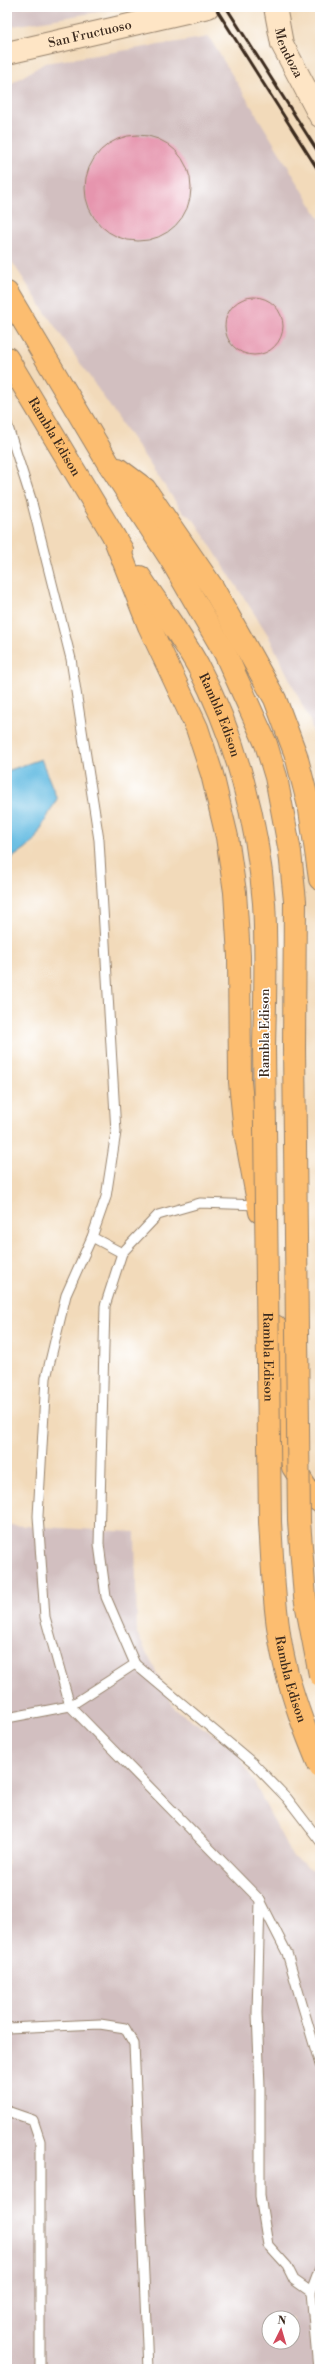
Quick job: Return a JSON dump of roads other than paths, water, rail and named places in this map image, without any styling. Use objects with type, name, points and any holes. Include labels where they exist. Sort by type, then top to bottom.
[{"type":"main road","points":[[7,293],[108,461],[170,558],[225,653],[266,744],[276,777],[289,846],[295,901],[294,1047],[299,1521],[304,1597],[320,1675]]},
{"type":"main road","name":"Rambla Edison","points":[[7,358],[114,537],[198,666],[219,712],[243,785],[257,850],[264,903],[264,1048],[270,1522],[275,1597],[285,1664],[302,1722],[320,1766]]},
{"type":"main road","points":[[108,461],[145,489],[213,588],[275,699],[296,755],[310,810],[320,879]]},
{"type":"main road","points":[[114,537],[149,626],[197,728],[212,774],[227,837],[235,892],[239,956],[240,1082],[244,1132],[259,1205],[293,1467],[310,1494],[320,1502]]},
{"type":"street","name":"San Fructuoso","points":[[11,54],[208,7]]},
{"type":"street","name":"Mendoza","points":[[275,7],[282,44],[320,116]]},
{"type":"lane","points":[[7,424],[31,499],[71,659],[99,840],[116,1132],[106,1197],[92,1237],[66,1295],[46,1378],[38,1516],[45,1617],[70,1706],[260,1900],[287,1953],[320,2065]]},
{"type":"lane","points":[[259,1205],[200,1203],[158,1215],[122,1254],[105,1306],[99,1544],[106,1597],[135,1664],[254,1764],[287,1798],[320,1841]]},
{"type":"lane","points":[[92,1237],[122,1254]]},
{"type":"lane","points":[[7,1718],[70,1706],[135,1664]]},
{"type":"lane","points":[[260,1900],[257,2013],[260,2087],[260,2196],[268,2245],[287,2266],[294,2280],[312,2292]]},
{"type":"lane","points":[[7,2028],[100,2024],[125,2028],[134,2044],[148,2369]]},
{"type":"lane","points":[[7,2111],[33,2120],[40,2141],[40,2369]]},
{"type":"lane","points":[[318,2369],[312,2292],[320,2268]]},
{"type":"water","points":[[41,759],[57,799],[33,843],[12,858],[7,888],[7,771]]},
{"type":"railway","points":[[215,7],[320,173]]},
{"type":"railway","points":[[226,7],[320,155]]}]
